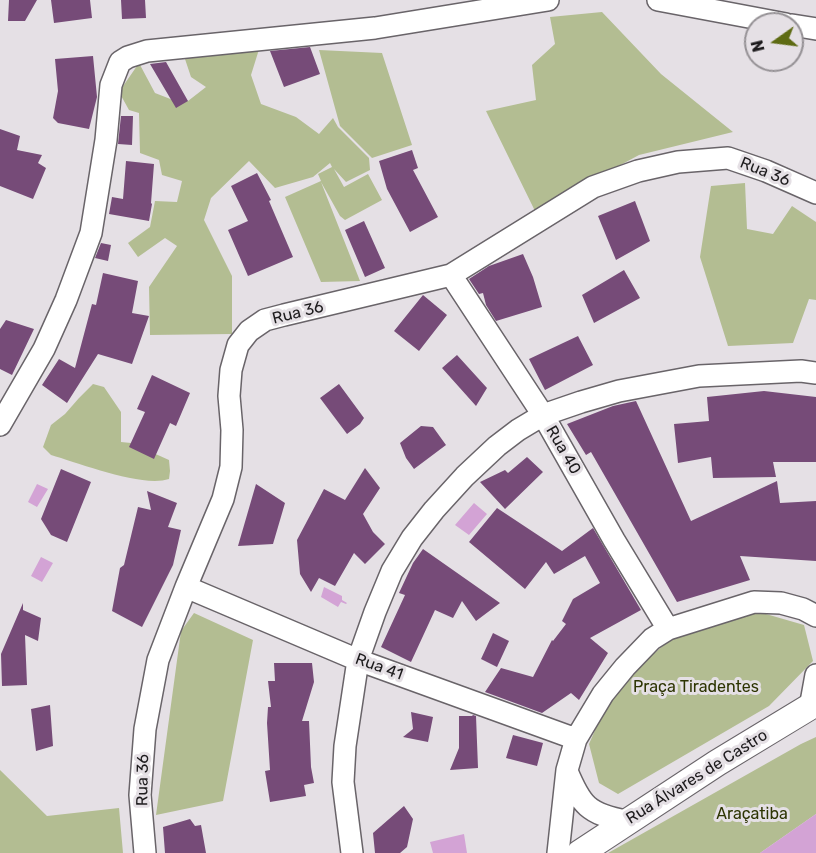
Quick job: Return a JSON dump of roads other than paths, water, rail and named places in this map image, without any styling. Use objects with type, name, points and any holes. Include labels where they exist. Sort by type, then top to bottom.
[{"type":"street","points":[[0,425],[44,349],[66,300],[91,233],[106,140],[111,85],[120,62],[147,51],[375,28],[548,0]]},
{"type":"street","points":[[658,0],[744,16]]},
{"type":"street","name":"Rua 36","points":[[146,853],[140,795],[145,729],[158,660],[223,499],[231,467],[232,430],[229,396],[231,370],[238,345],[249,332],[265,320],[451,275],[593,187],[638,171],[678,162],[728,158],[766,171],[816,193]]},
{"type":"street","name":"Rua 40","points":[[451,275],[543,415],[614,540],[668,628]]},
{"type":"street","points":[[352,853],[344,782],[345,746],[358,660],[392,571],[412,538],[465,476],[496,446],[518,430],[543,415],[581,402],[619,391],[699,376],[801,371],[816,373]]},
{"type":"street","name":"Rua 41","points":[[186,586],[358,660],[576,739]]},
{"type":"street","points":[[558,853],[567,770],[576,739],[603,694],[652,639],[668,628],[754,602],[781,603],[803,609],[816,616]]},
{"type":"street","points":[[813,706],[816,675]]},
{"type":"street","name":"Rua Álvares de Castro","points":[[580,853],[717,762],[813,706]]},
{"type":"street","points":[[567,770],[584,804],[601,815],[626,822]]},
{"type":"park label","name":"Praça Tiradentes","points":[[696,687]]},
{"type":"park label","name":"Araçatiba","points":[[752,814]]}]
